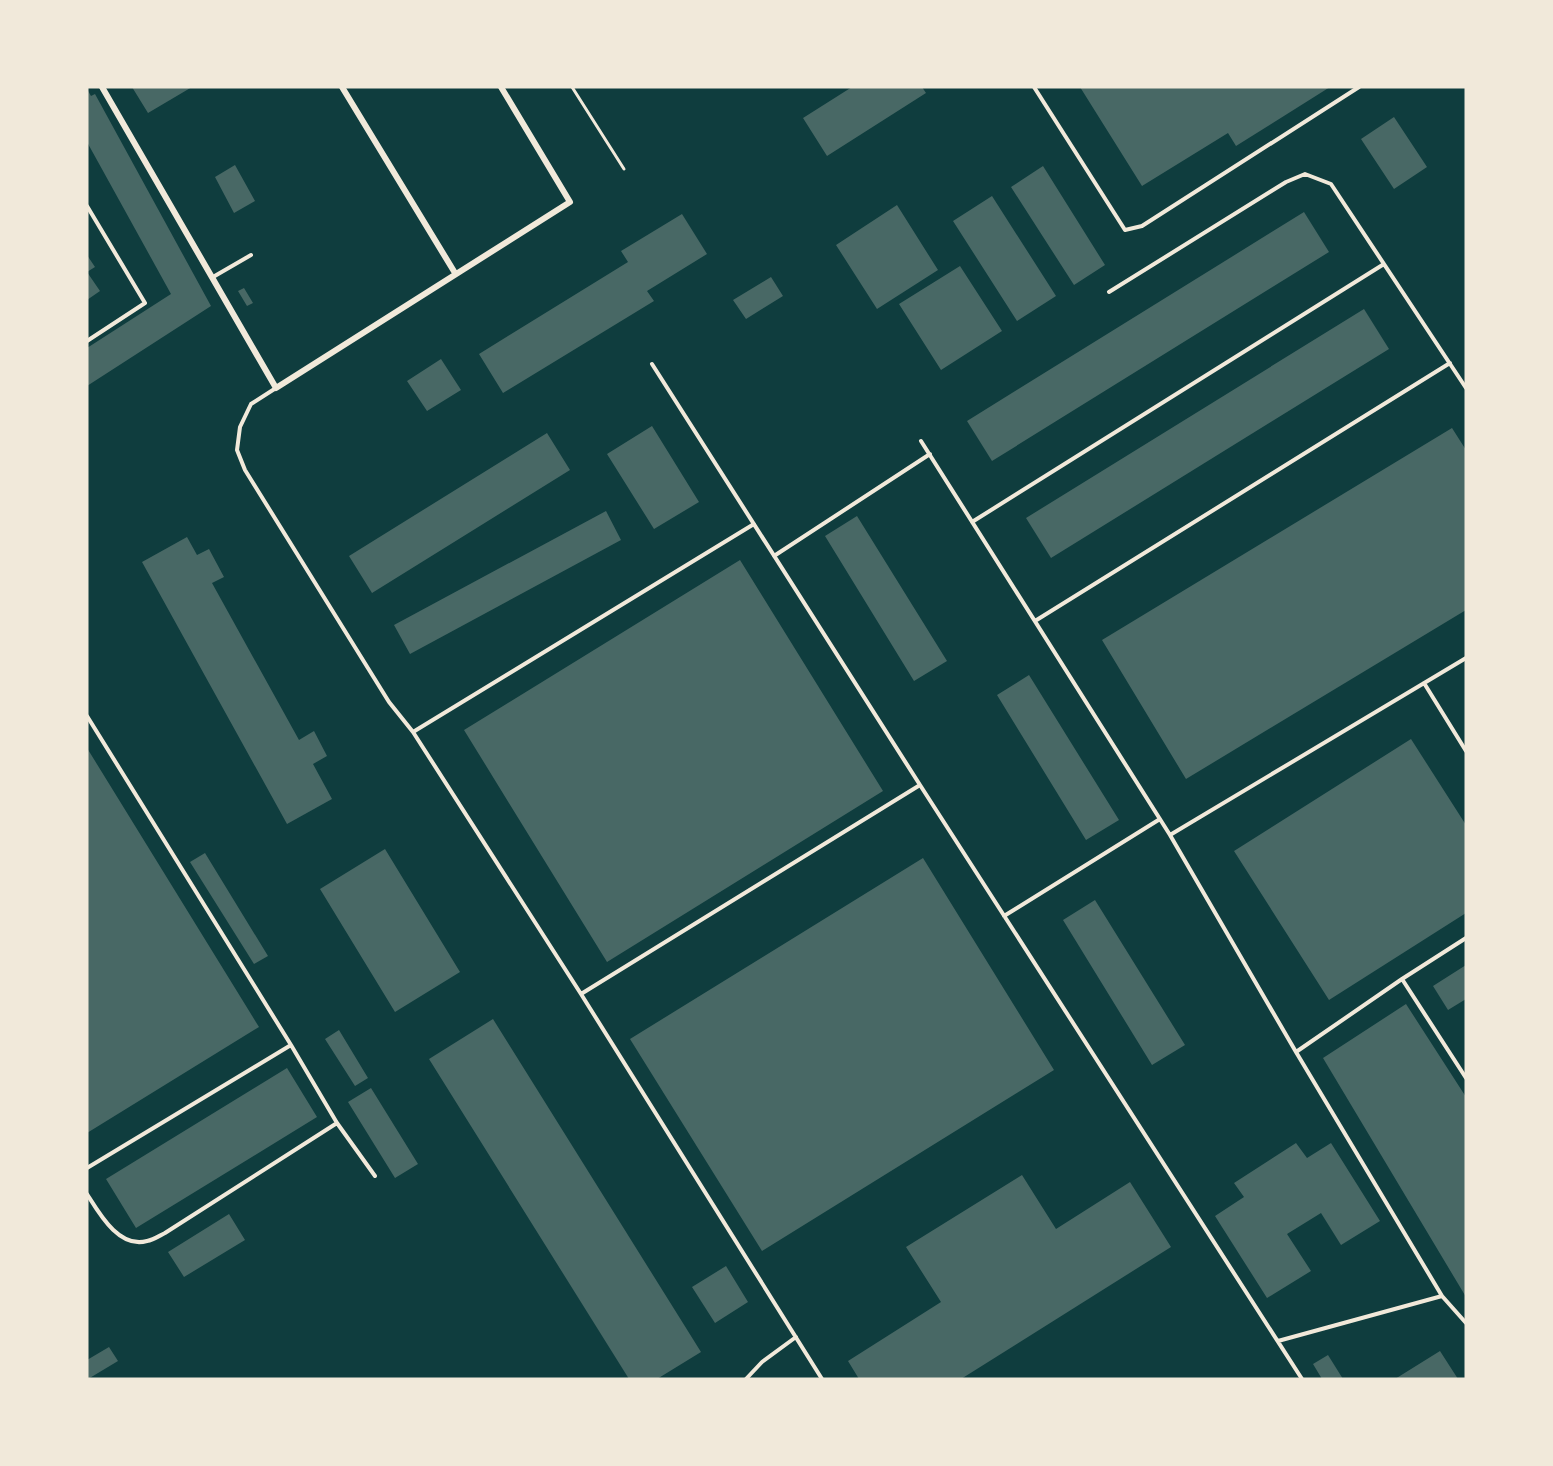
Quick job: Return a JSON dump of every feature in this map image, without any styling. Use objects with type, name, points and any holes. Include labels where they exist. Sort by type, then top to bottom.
[{"type":"street","points":[[102,87],[276,388],[570,202],[501,87]]},
{"type":"street","points":[[342,87],[455,273]]},
{"type":"lane","points":[[1034,87],[1125,230],[1142,226],[1359,87]]},
{"type":"lane","points":[[1108,292],[1287,182],[1305,174],[1331,184],[1466,388]]},
{"type":"lane","points":[[87,206],[145,303],[87,341]]},
{"type":"lane","points":[[212,278],[251,255]]},
{"type":"lane","points":[[972,522],[1384,264]]},
{"type":"lane","points":[[1035,621],[1450,363]]},
{"type":"lane","points":[[652,364],[1302,1379]]},
{"type":"lane","points":[[276,388],[251,404],[240,427],[237,450],[245,470],[389,702],[413,732],[581,994],[822,1379]]},
{"type":"lane","points":[[921,441],[1170,835],[1296,1052],[1443,1296],[1466,1323]]},
{"type":"lane","points":[[774,556],[930,454]]},
{"type":"lane","points":[[413,732],[754,524]]},
{"type":"lane","points":[[1170,835],[1466,658]]},
{"type":"lane","points":[[1424,683],[1466,751]]},
{"type":"lane","points":[[87,716],[337,1123],[375,1176]]},
{"type":"lane","points":[[581,994],[920,785]]},
{"type":"lane","points":[[1004,916],[1160,819]]},
{"type":"lane","points":[[1296,1052],[1466,938]]},
{"type":"lane","points":[[1402,979],[1466,1078]]},
{"type":"lane","points":[[87,1168],[291,1045]]},
{"type":"lane","points":[[87,1194],[114,1231],[129,1241],[145,1242],[165,1233],[337,1123]]},
{"type":"lane","points":[[1278,1341],[1443,1296]]},
{"type":"lane","points":[[746,1379],[762,1362],[796,1337]]},
{"type":"path","points":[[572,87],[624,169]]},
{"type":"building","points":[[132,87],[192,87],[148,113]]},
{"type":"building","points":[[852,87],[922,87],[926,93],[827,156],[803,118]]},
{"type":"building","points":[[1080,87],[1330,87],[1236,146],[1228,133],[1142,186]]},
{"type":"building","points":[[87,89],[91,96],[95,94],[211,306],[87,386],[87,348],[171,294],[87,142]]},
{"type":"building","points":[[1394,117],[1427,167],[1394,189],[1361,139]]},
{"type":"building","points":[[235,165],[255,201],[234,213],[215,177]]},
{"type":"building","points":[[1043,166],[1105,265],[1074,285],[1011,187]]},
{"type":"building","points":[[992,196],[1056,296],[1017,321],[953,221]]},
{"type":"building","points":[[897,205],[938,270],[877,309],[836,245]]},
{"type":"building","points":[[1304,212],[1329,252],[992,461],[967,421]]},
{"type":"building","points":[[682,214],[707,254],[647,291],[654,301],[503,393],[479,354],[628,262],[621,251]]},
{"type":"building","points":[[87,255],[95,267],[87,272]]},
{"type":"building","points":[[960,266],[1002,331],[941,370],[899,304]]},
{"type":"building","points":[[87,272],[100,291],[87,300]]},
{"type":"building","points":[[771,277],[783,296],[746,319],[733,300]]},
{"type":"building","points":[[244,288],[253,303],[247,306],[238,291]]},
{"type":"building","points":[[1364,309],[1389,349],[1051,558],[1026,518]]},
{"type":"building","points":[[441,359],[461,390],[427,411],[407,381]]},
{"type":"building","points":[[652,426],[699,502],[654,529],[607,454]]},
{"type":"building","points":[[1452,428],[1466,450],[1466,610],[1186,779],[1102,640]]},
{"type":"building","points":[[547,433],[570,470],[372,593],[349,556]]},
{"type":"building","points":[[606,511],[621,540],[410,654],[394,625]]},
{"type":"building","points":[[857,516],[947,661],[914,681],[825,536]]},
{"type":"building","points":[[187,537],[197,555],[209,549],[224,577],[212,583],[299,740],[314,731],[327,756],[313,764],[332,799],[287,824],[142,562]]},
{"type":"building","points":[[740,560],[883,791],[607,962],[464,730]]},
{"type":"building","points":[[1029,675],[1119,820],[1086,840],[997,695]]},
{"type":"building","points":[[1411,739],[1466,825],[1466,913],[1329,1000],[1234,851]]},
{"type":"building","points":[[87,748],[259,1027],[87,1133]]},
{"type":"building","points":[[385,849],[460,972],[395,1012],[320,889]]},
{"type":"building","points":[[205,853],[268,956],[254,964],[190,862]]},
{"type":"building","points":[[923,858],[1054,1070],[762,1251],[630,1039]]},
{"type":"building","points":[[1095,900],[1185,1045],[1152,1065],[1063,920]]},
{"type":"building","points":[[1466,965],[1466,999],[1448,1010],[1433,986]]},
{"type":"building","points":[[1406,1004],[1466,1097],[1466,1297],[1323,1058]]},
{"type":"building","points":[[493,1019],[701,1352],[657,1379],[629,1379],[429,1059]]},
{"type":"building","points":[[339,1030],[368,1078],[355,1086],[325,1039]]},
{"type":"building","points":[[287,1068],[317,1117],[136,1228],[106,1179]]},
{"type":"building","points":[[371,1088],[418,1164],[395,1178],[348,1102]]},
{"type":"building","points":[[1296,1143],[1307,1158],[1331,1143],[1380,1221],[1341,1245],[1321,1213],[1287,1234],[1311,1271],[1267,1298],[1215,1216],[1244,1197],[1234,1183]]},
{"type":"building","points":[[1022,1175],[1056,1229],[1130,1182],[1171,1247],[961,1379],[859,1379],[848,1361],[941,1302],[906,1247]]},
{"type":"building","points":[[229,1214],[245,1240],[184,1277],[168,1252]]},
{"type":"building","points":[[726,1266],[748,1302],[715,1323],[692,1287]]},
{"type":"building","points":[[109,1347],[118,1361],[88,1379],[87,1360]]},
{"type":"building","points":[[1440,1351],[1458,1379],[1395,1379]]},
{"type":"building","points":[[1328,1355],[1343,1379],[1322,1379],[1313,1364]]}]
